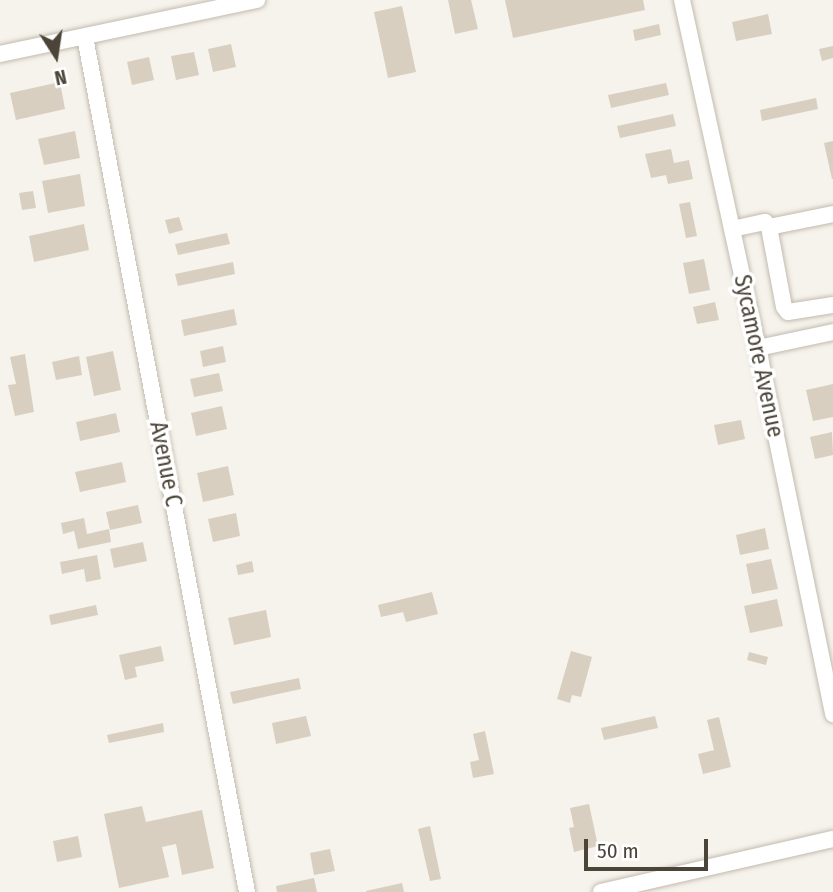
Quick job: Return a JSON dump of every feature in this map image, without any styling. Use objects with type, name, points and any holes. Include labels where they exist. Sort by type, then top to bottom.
[{"type":"street","points":[[0,54],[257,0]]},
{"type":"street","name":"Sycamore Avenue","points":[[682,0],[758,348],[833,714]]},
{"type":"street","name":"Avenue C","points":[[85,37],[247,892]]},
{"type":"street","points":[[769,226],[833,214]]},
{"type":"street","points":[[732,229],[765,222],[769,226],[784,307],[788,312],[833,305]]},
{"type":"street","points":[[758,348],[833,332]]},
{"type":"street","points":[[601,892],[833,839]]},
{"type":"building","points":[[448,0],[471,0],[478,29],[455,34]]},
{"type":"building","points":[[505,0],[643,0],[645,10],[513,38]]},
{"type":"building","points":[[402,6],[416,72],[388,78],[374,12]]},
{"type":"building","points":[[768,14],[772,34],[736,41],[732,22]]},
{"type":"building","points":[[659,24],[661,35],[635,41],[633,30]]},
{"type":"building","points":[[231,44],[236,67],[213,72],[208,49]]},
{"type":"building","points":[[833,46],[833,58],[822,61],[819,49]]},
{"type":"building","points":[[194,52],[199,75],[176,80],[171,56]]},
{"type":"building","points":[[149,57],[154,80],[132,85],[127,62]]},
{"type":"building","points":[[60,82],[65,109],[16,120],[10,93]]},
{"type":"building","points":[[666,83],[669,95],[611,108],[608,95]]},
{"type":"building","points":[[816,98],[818,109],[762,121],[760,110]]},
{"type":"building","points":[[673,114],[676,126],[620,138],[617,126]]},
{"type":"building","points":[[75,131],[80,158],[44,165],[38,139]]},
{"type":"building","points":[[833,141],[833,179],[832,179],[824,143]]},
{"type":"building","points":[[671,149],[674,163],[689,160],[693,179],[668,184],[666,175],[651,178],[645,154]]},
{"type":"building","points":[[80,174],[85,206],[48,213],[42,181]]},
{"type":"building","points":[[33,191],[36,208],[22,210],[19,193]]},
{"type":"building","points":[[690,202],[697,236],[686,238],[679,204]]},
{"type":"building","points":[[179,217],[183,230],[169,234],[165,220]]},
{"type":"building","points":[[84,224],[89,250],[34,262],[29,236]]},
{"type":"building","points":[[227,233],[230,244],[178,255],[175,244]]},
{"type":"building","points":[[704,259],[710,290],[689,294],[683,263]]},
{"type":"building","points":[[233,262],[235,274],[178,286],[175,274]]},
{"type":"building","points":[[715,302],[719,320],[697,324],[693,307]]},
{"type":"building","points":[[234,309],[237,325],[184,336],[181,320]]},
{"type":"building","points":[[223,346],[226,362],[203,367],[200,351]]},
{"type":"building","points":[[113,351],[121,390],[94,396],[86,357]]},
{"type":"building","points":[[25,354],[34,412],[15,416],[8,385],[16,384],[10,357]]},
{"type":"building","points":[[79,356],[82,375],[56,380],[52,362]]},
{"type":"building","points":[[219,373],[223,391],[194,397],[190,379]]},
{"type":"building","points":[[833,384],[833,417],[813,421],[806,390]]},
{"type":"building","points":[[222,406],[227,429],[196,436],[191,413]]},
{"type":"building","points":[[116,413],[120,432],[80,441],[76,422]]},
{"type":"building","points":[[741,420],[745,439],[718,445],[714,425]]},
{"type":"building","points":[[832,432],[833,455],[815,459],[810,437]]},
{"type":"building","points":[[122,462],[126,482],[80,492],[75,472]]},
{"type":"building","points":[[228,466],[234,495],[203,502],[197,473]]},
{"type":"building","points":[[138,505],[142,523],[110,530],[106,512]]},
{"type":"building","points":[[236,513],[240,536],[213,542],[208,519]]},
{"type":"building","points":[[84,518],[87,534],[109,529],[111,542],[78,549],[74,531],[63,534],[61,523]]},
{"type":"building","points":[[765,528],[769,549],[740,555],[736,535]]},
{"type":"building","points":[[143,542],[147,561],[114,568],[110,549]]},
{"type":"building","points":[[97,555],[101,579],[86,582],[84,569],[62,574],[60,562]]},
{"type":"building","points":[[771,559],[778,589],[752,594],[746,564]]},
{"type":"building","points":[[252,561],[254,572],[238,575],[236,565]]},
{"type":"building","points":[[432,592],[438,614],[406,622],[403,612],[381,617],[378,605]]},
{"type":"building","points":[[777,599],[783,626],[750,633],[744,606]]},
{"type":"building","points":[[96,605],[98,615],[51,625],[49,615]]},
{"type":"building","points":[[266,610],[271,637],[234,645],[228,618]]},
{"type":"building","points":[[161,646],[164,661],[135,667],[137,677],[125,680],[119,655]]},
{"type":"building","points":[[571,651],[592,657],[581,697],[572,695],[570,703],[557,699]]},
{"type":"building","points":[[749,652],[768,657],[766,665],[747,660]]},
{"type":"building","points":[[299,678],[301,689],[233,704],[230,692]]},
{"type":"building","points":[[306,716],[311,736],[276,744],[272,723]]},
{"type":"building","points":[[655,716],[658,728],[604,740],[601,728]]},
{"type":"building","points":[[719,717],[731,767],[703,774],[698,754],[714,750],[707,720]]},
{"type":"building","points":[[163,723],[164,732],[109,743],[107,735]]},
{"type":"building","points":[[485,731],[494,774],[473,778],[470,762],[479,760],[473,734]]},
{"type":"building","points":[[589,804],[598,846],[574,852],[569,828],[574,827],[570,808]]},
{"type":"building","points":[[142,806],[146,822],[202,810],[214,868],[182,875],[176,844],[162,847],[169,877],[119,888],[104,814]]},
{"type":"building","points":[[430,826],[441,879],[430,881],[418,829]]},
{"type":"building","points":[[78,836],[82,857],[57,862],[53,841]]},
{"type":"building","points":[[330,849],[335,871],[314,875],[310,853]]},
{"type":"building","points":[[314,878],[317,892],[277,892],[276,886]]},
{"type":"building","points":[[402,883],[404,892],[366,892],[366,891]]}]
